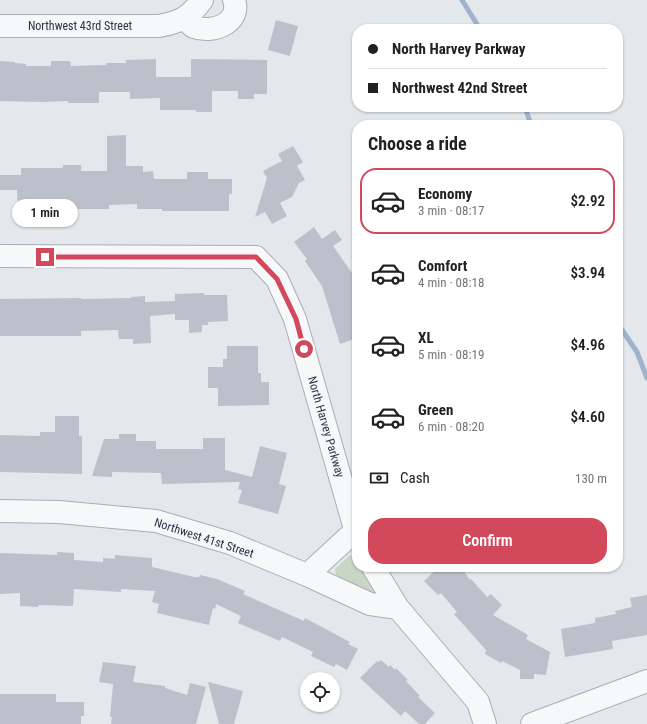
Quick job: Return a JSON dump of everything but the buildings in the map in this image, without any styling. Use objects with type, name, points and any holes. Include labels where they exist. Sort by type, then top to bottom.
[{"type":"street","points":[[202,0],[185,18],[190,25],[200,28],[223,26],[230,21],[235,12],[234,0]]},
{"type":"street","name":"Northwest 43rd Street","points":[[0,26],[159,26],[174,23],[185,18]]},
{"type":"street","name":"North Harvey Parkway","points":[[0,256],[256,257],[277,279],[296,319],[352,520]]},
{"type":"street","name":"Northwest 41st Street","points":[[0,511],[59,512],[156,521],[230,543],[307,575],[370,604],[398,608]]},
{"type":"street","points":[[307,575],[352,537]]},
{"type":"street","points":[[376,572],[398,608],[478,702],[485,724]]},
{"type":"street","points":[[532,724],[647,681]]},
{"type":"green space","points":[[350,555],[352,555],[352,572],[364,572],[374,593],[369,596],[337,579],[335,569]]},
{"type":"waterway","points":[[462,0],[477,24]]},
{"type":"waterway","points":[[527,112],[529,120]]},
{"type":"waterway","points":[[623,331],[637,352],[647,378]]},
{"type":"route","points":[[45,257],[256,257],[277,279],[296,319],[304,349]]}]
